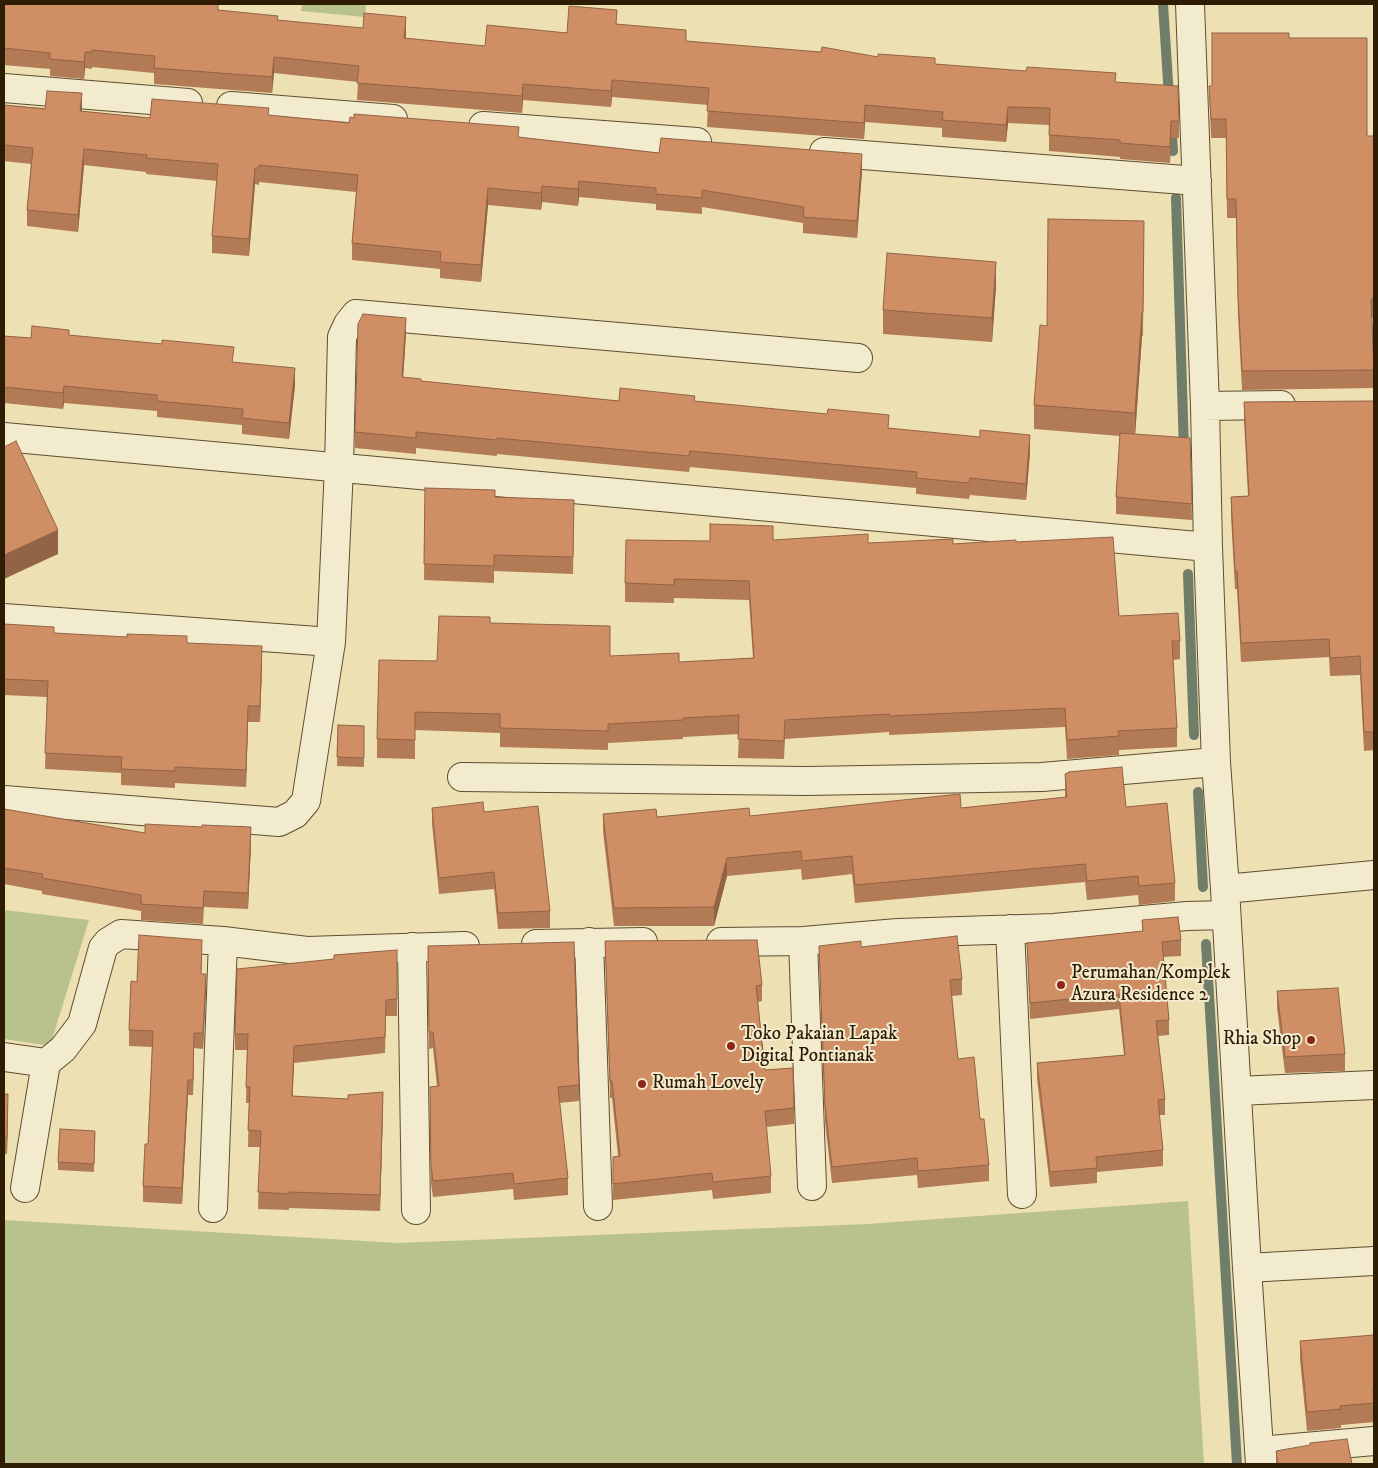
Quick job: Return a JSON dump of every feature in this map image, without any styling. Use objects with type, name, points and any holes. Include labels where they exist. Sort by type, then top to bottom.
[{"type":"street","points":[[1190,4],[1206,406],[1208,547],[1216,762],[1260,1457],[1374,1441]]},
{"type":"street","points":[[4,88],[421,121]]},
{"type":"street","points":[[461,124],[720,144]]},
{"type":"street","points":[[799,150],[1197,181]]},
{"type":"street","points":[[4,800],[279,822],[296,814],[306,801],[331,642],[339,467],[342,337],[348,324],[356,314],[858,358]]},
{"type":"street","points":[[1206,406],[1305,404]]},
{"type":"street","points":[[4,437],[1208,547]]},
{"type":"street","points":[[4,618],[331,642]]},
{"type":"street","points":[[462,777],[806,781],[1032,777],[1216,762]]},
{"type":"street","points":[[696,942],[803,941],[898,933],[1054,928],[1187,916],[1225,902],[1374,875]]},
{"type":"street","points":[[1010,930],[1022,1194]]},
{"type":"street","points":[[25,1188],[46,1063],[63,1049],[82,1024],[103,948],[108,942],[121,934],[223,941],[307,951],[589,942],[667,942]]},
{"type":"street","points":[[213,1208],[223,941]]},
{"type":"street","points":[[803,941],[812,1186]]},
{"type":"street","points":[[589,942],[598,1206]]},
{"type":"street","points":[[412,947],[416,1210]]},
{"type":"street","points":[[4,1057],[46,1063]]},
{"type":"street","points":[[1236,1091],[1374,1085]]},
{"type":"street","points":[[1247,1268],[1374,1261]]},
{"type":"green space","points":[[302,4],[366,4],[365,17],[301,11]]},
{"type":"green space","points":[[4,910],[89,920],[50,1046],[4,1039]]},
{"type":"green space","points":[[1188,1201],[1204,1464],[4,1464],[4,1220],[399,1243],[867,1224]]},
{"type":"building","points":[[4,4],[218,4],[218,10],[278,16],[277,20],[363,28],[364,13],[406,17],[404,38],[485,46],[487,25],[567,33],[569,6],[617,10],[616,24],[686,30],[686,41],[821,52],[822,47],[878,57],[878,54],[935,58],[935,64],[1026,71],[1027,67],[1116,73],[1115,82],[1178,86],[1179,121],[1171,121],[1170,147],[1120,143],[1120,140],[1049,135],[1050,108],[1008,107],[1006,125],[942,120],[943,112],[865,105],[864,123],[707,111],[709,88],[612,80],[611,91],[523,84],[522,96],[357,83],[359,66],[274,57],[272,77],[154,68],[155,56],[92,50],[92,52],[85,52],[84,62],[50,59],[50,53],[4,48]]},
{"type":"building","points":[[1212,33],[1289,33],[1289,38],[1367,38],[1367,136],[1374,136],[1374,299],[1371,299],[1374,370],[1242,371],[1236,199],[1227,199],[1226,119],[1211,119],[1209,86],[1212,86]]},
{"type":"building","points":[[47,91],[82,93],[80,111],[150,118],[152,99],[269,108],[268,115],[349,123],[350,117],[354,118],[354,114],[519,127],[518,137],[659,153],[661,138],[862,154],[857,221],[803,217],[804,207],[702,190],[702,198],[656,194],[656,188],[579,181],[578,189],[542,186],[541,193],[488,188],[481,265],[440,262],[441,252],[352,243],[358,175],[259,165],[259,168],[255,168],[249,239],[212,236],[218,164],[146,158],[147,155],[84,149],[78,215],[27,210],[33,148],[4,145],[4,105],[45,109]]},
{"type":"building","points":[[1048,219],[1144,221],[1143,312],[1135,413],[1034,405],[1040,325],[1047,326]]},
{"type":"building","points":[[887,253],[996,262],[992,318],[883,310]]},
{"type":"building","points":[[363,314],[406,318],[402,377],[421,379],[421,381],[619,401],[620,388],[695,396],[694,401],[827,414],[828,409],[889,415],[888,428],[980,437],[980,430],[1030,435],[1026,484],[970,478],[969,483],[916,478],[917,472],[690,451],[689,456],[416,432],[416,438],[355,432],[358,324]]},
{"type":"building","points":[[32,326],[69,330],[69,335],[162,344],[162,340],[234,347],[232,362],[295,368],[289,423],[242,418],[243,409],[157,401],[157,395],[64,386],[63,393],[4,387],[4,336],[31,338]]},
{"type":"building","points":[[1374,401],[1374,732],[1364,732],[1360,656],[1330,658],[1329,639],[1241,643],[1231,497],[1249,496],[1244,402]]},
{"type":"building","points":[[1120,433],[1190,438],[1192,504],[1116,497]]},
{"type":"building","points":[[16,441],[58,530],[4,555],[4,447]]},
{"type":"building","points":[[425,488],[495,490],[495,497],[574,500],[573,557],[494,555],[494,566],[424,564]]},
{"type":"building","points":[[710,524],[773,526],[773,540],[868,534],[868,543],[953,539],[953,544],[1113,537],[1119,616],[1178,613],[1180,641],[1172,641],[1177,728],[1118,731],[1119,736],[1067,740],[1065,708],[889,716],[889,714],[785,720],[784,741],[738,739],[739,715],[608,724],[608,731],[500,728],[500,714],[415,712],[415,740],[377,739],[379,660],[437,661],[439,616],[490,617],[490,623],[610,626],[610,656],[679,653],[679,662],[754,658],[749,581],[674,579],[674,585],[625,583],[626,540],[710,541]]},
{"type":"building","points":[[4,624],[54,627],[54,633],[127,637],[127,634],[187,636],[187,643],[262,646],[260,706],[248,706],[246,770],[175,767],[175,771],[121,769],[122,757],[45,753],[48,681],[4,679]]},
{"type":"building","points":[[338,725],[364,726],[364,758],[337,757]]},
{"type":"building","points":[[1122,767],[1126,807],[1167,803],[1175,883],[1139,886],[1138,876],[1087,881],[1085,864],[855,885],[852,856],[802,861],[801,851],[727,858],[714,907],[614,908],[603,814],[656,809],[657,817],[749,808],[750,816],[960,794],[961,808],[1067,797],[1065,774],[1068,772]]},
{"type":"building","points":[[483,802],[484,812],[538,806],[550,911],[498,913],[494,872],[439,878],[432,808]]},
{"type":"building","points":[[4,809],[145,833],[145,824],[251,827],[248,893],[204,891],[203,908],[141,904],[141,895],[42,878],[43,874],[4,868]]},
{"type":"building","points":[[1178,917],[1181,940],[1162,942],[1169,1020],[1156,1021],[1165,1099],[1158,1100],[1163,1150],[1096,1157],[1097,1168],[1050,1172],[1037,1063],[1125,1055],[1119,994],[1030,1003],[1027,943],[1143,931],[1142,920]]},
{"type":"building","points":[[139,935],[202,940],[201,974],[206,974],[203,1033],[194,1033],[193,1080],[188,1080],[182,1188],[143,1186],[145,1144],[148,1144],[153,1031],[129,1030],[131,981],[137,982]]},
{"type":"building","points":[[957,936],[962,979],[950,980],[958,1059],[974,1057],[980,1119],[984,1119],[989,1165],[918,1171],[917,1158],[832,1167],[825,1105],[819,946],[861,941],[861,947]]},
{"type":"building","points":[[757,940],[762,985],[756,986],[765,1070],[793,1068],[794,1108],[765,1111],[771,1176],[713,1182],[712,1173],[613,1184],[613,1157],[620,1156],[612,1081],[610,1081],[605,941]]},
{"type":"building","points":[[574,942],[579,1085],[558,1087],[568,1178],[514,1184],[513,1173],[433,1181],[431,1166],[430,1087],[439,1086],[433,1032],[429,1032],[428,946]]},
{"type":"building","points":[[397,950],[397,999],[386,1000],[385,1037],[294,1046],[292,1096],[348,1099],[348,1095],[383,1092],[380,1195],[258,1192],[261,1131],[248,1130],[250,1087],[246,1087],[248,1034],[235,1034],[237,969],[334,959],[334,955]]},
{"type":"building","name":"Rhia Shop","points":[[1338,988],[1345,1054],[1285,1057],[1277,991]]},
{"type":"building","points":[[4,1094],[8,1094],[7,1138],[4,1138]]},
{"type":"building","points":[[60,1129],[95,1131],[94,1164],[58,1162]]},
{"type":"building","points":[[1374,1335],[1374,1403],[1340,1406],[1341,1409],[1307,1412],[1300,1341]]},
{"type":"building","points":[[1347,1439],[1352,1464],[1278,1464],[1276,1451],[1310,1445],[1310,1443]]},
{"type":"waterway","points":[[1163,4],[1169,97]]},
{"type":"waterway","points":[[1171,124],[1173,151]]},
{"type":"waterway","points":[[1176,198],[1184,450]]},
{"type":"waterway","points":[[1188,574],[1194,735]]},
{"type":"waterway","points":[[1198,792],[1203,887]]},
{"type":"waterway","points":[[1206,944],[1237,1464]]},
{"type":"place","name":"Perumahan/Komplek Azura Residence 2","points":[[1061,985]]},
{"type":"place","name":"Rhia Shop","points":[[1311,1040]]},
{"type":"place","name":"Toko Pakaian Lapak Digital Pontianak","points":[[731,1046]]},
{"type":"place","name":"Rumah Lovely","points":[[642,1084]]}]
